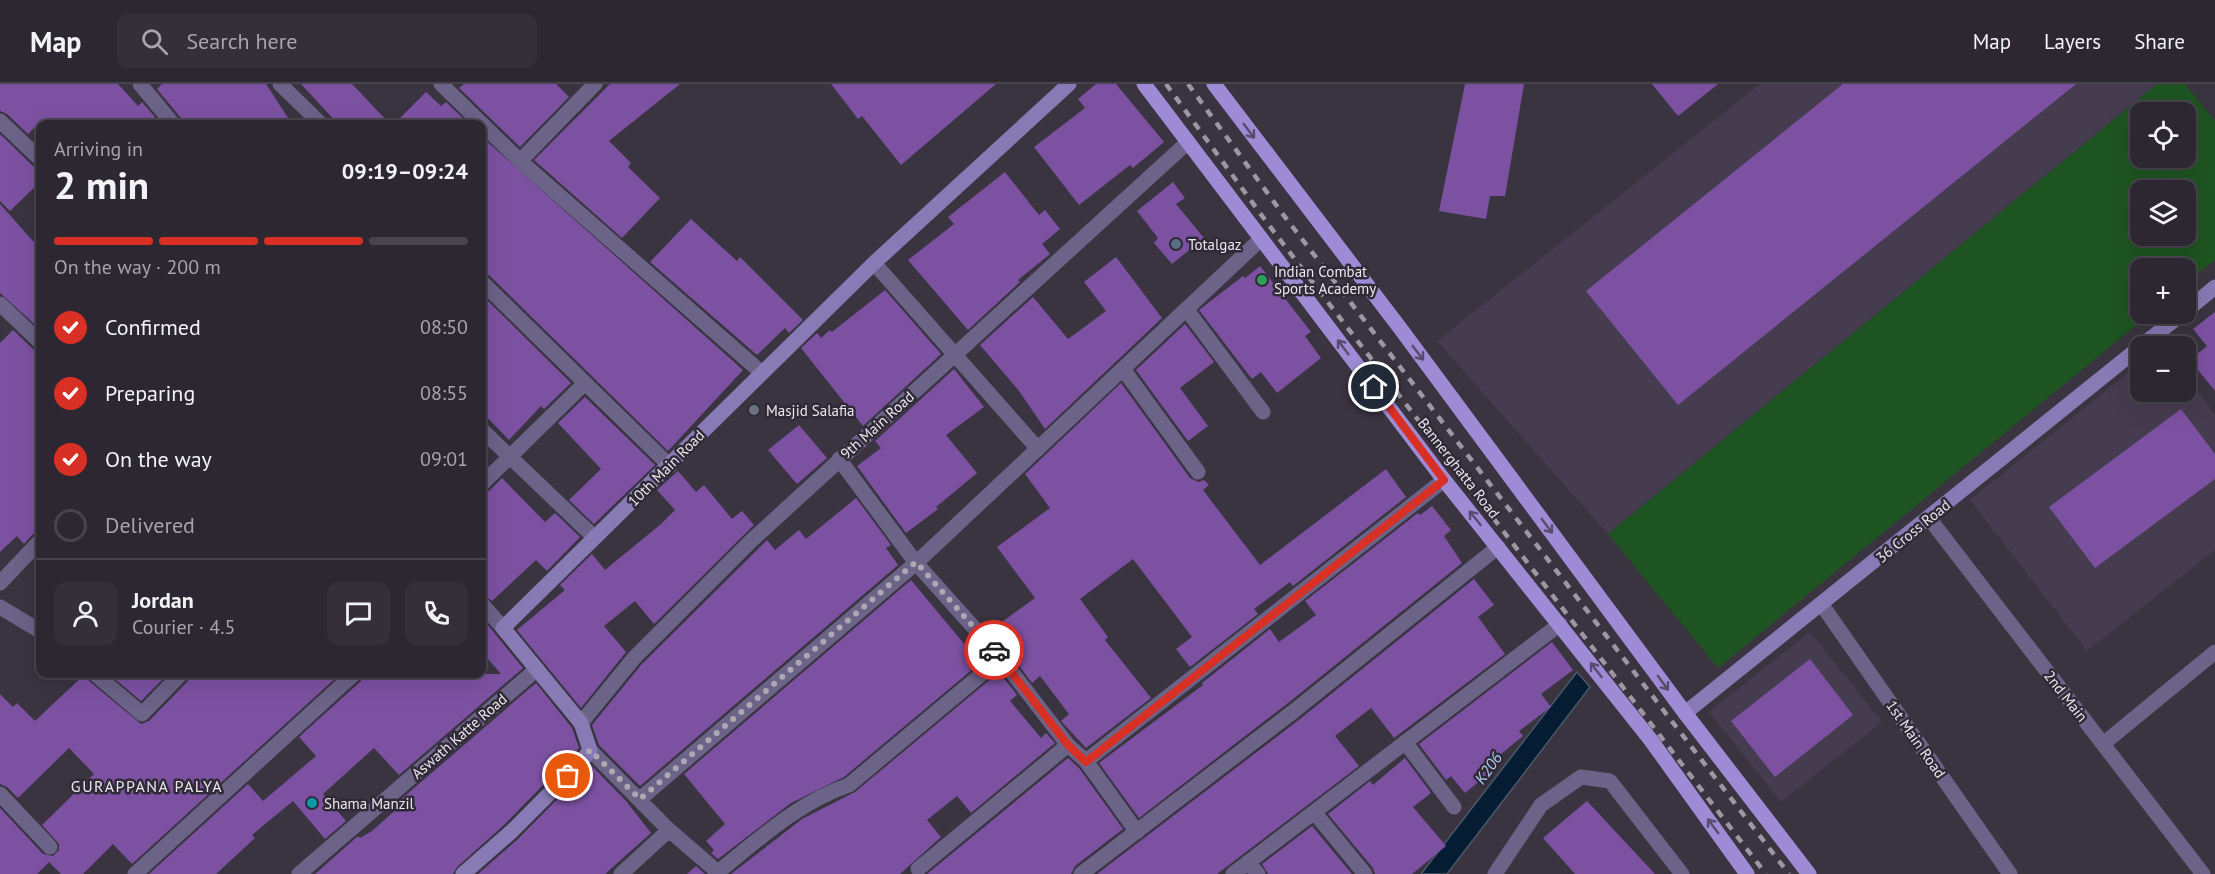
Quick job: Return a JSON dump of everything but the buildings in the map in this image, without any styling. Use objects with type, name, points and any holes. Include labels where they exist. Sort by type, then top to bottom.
[{"type":"main road","name":"Bannerghatta Road","points":[[1144,84],[1444,480],[1650,739],[1747,874]]},
{"type":"main road","points":[[1214,84],[1407,337],[1685,713],[1809,874]]},
{"type":"street","points":[[280,84],[317,120]]},
{"type":"street","points":[[441,84],[478,120]]},
{"type":"street","points":[[520,161],[595,84]]},
{"type":"street","name":"10th Main Road","points":[[503,628],[874,263],[1069,84]]},
{"type":"street","points":[[147,87],[169,120]]},
{"type":"street","points":[[0,121],[36,155]]},
{"type":"street","points":[[486,128],[520,161],[762,373]]},
{"type":"street","name":"9th Main Road","points":[[581,723],[634,658],[752,540],[1188,142]]},
{"type":"street","points":[[640,799],[916,562],[1261,239]]},
{"type":"street","points":[[874,263],[1038,449]]},
{"type":"street","points":[[486,286],[670,466]]},
{"type":"street","points":[[2196,303],[2215,287]]},
{"type":"street","points":[[0,304],[36,338]]},
{"type":"street","points":[[1187,310],[1263,412]]},
{"type":"street","name":"36 Cross Road","points":[[2154,336],[2169,324]]},
{"type":"street","name":"36 Cross Road","points":[[1685,713],[2130,355]]},
{"type":"street","points":[[1123,369],[1198,472]]},
{"type":"street","points":[[486,480],[585,383]]},
{"type":"street","points":[[486,434],[594,537]]},
{"type":"street","points":[[839,459],[916,562],[1001,658],[1068,745],[1086,762],[1137,832]]},
{"type":"street","points":[[1086,762],[1444,480]]},
{"type":"street","name":"2nd Main","points":[[1929,518],[2203,874]]},
{"type":"street","points":[[0,583],[36,545]]},
{"type":"street","points":[[1082,874],[1294,711],[1498,547]]},
{"type":"street","name":"1st Main Road","points":[[1822,605],[2010,874]]},
{"type":"street","points":[[0,607],[36,629]]},
{"type":"street","points":[[486,609],[581,723],[590,750],[669,830],[719,873],[799,808],[822,794],[849,784],[1001,658]]},
{"type":"street","points":[[1233,874],[1253,868],[1314,812],[1560,624]]},
{"type":"street","points":[[2103,744],[2215,652]]},
{"type":"street","name":"Aswath Katte Road","points":[[299,874],[537,669]]},
{"type":"street","points":[[100,678],[142,714],[177,678]]},
{"type":"street","points":[[135,874],[350,678]]},
{"type":"street","points":[[1405,742],[1454,807]]},
{"type":"street","points":[[918,869],[1068,745]]},
{"type":"street","points":[[463,874],[511,832],[582,761],[590,750]]},
{"type":"street","points":[[1495,874],[1541,806],[1581,777],[1610,781],[1682,874]]},
{"type":"street","points":[[0,794],[51,847]]},
{"type":"street","points":[[1314,812],[1365,874]]},
{"type":"street","points":[[621,874],[669,830]]},
{"type":"street","points":[[2209,874],[2215,870]]},
{"type":"shaded area","points":[[1760,84],[2157,84],[2135,102],[2130,102],[2130,106],[1608,534],[1437,341]]},
{"type":"shaded area","points":[[2130,371],[2130,402],[2196,402],[2196,389],[2215,415],[2215,550],[2087,651],[1970,500]]},
{"type":"shaded area","points":[[1810,632],[1882,722],[1781,802],[1709,712]]},
{"type":"green space","points":[[2157,84],[2185,84],[2215,121],[2215,260],[2196,276],[2196,258],[2130,258],[2130,324],[2138,324],[1718,668],[1608,534],[2130,106],[2130,168],[2196,168],[2196,102],[2135,102]]},
{"type":"water","points":[[1577,672],[1590,687],[1447,874],[1421,874]]},
{"type":"railway","points":[[1166,84],[1268,224],[1766,874]]},
{"type":"railway","points":[[1188,84],[1282,213],[1789,874]]},
{"type":"way so far","points":[[568,776],[590,750],[640,799],[916,562],[994,650]]},
{"type":"place","name":"Totalgaz","points":[[1176,244]]},
{"type":"place","name":"Indian Combat Sports Academy","points":[[1262,280]]},
{"type":"place","name":"Masjid Salafia","points":[[754,410]]},
{"type":"place","name":"Shama Manzil","points":[[312,803]]},
{"type":"district","name":"GURAPPANA PALYA","points":[[147,786]]},
{"type":"route","points":[[994,650],[1068,745],[1086,762],[1444,480],[1374,387]]},
{"type":"water label","name":"K206","points":[[1488,768]]}]
